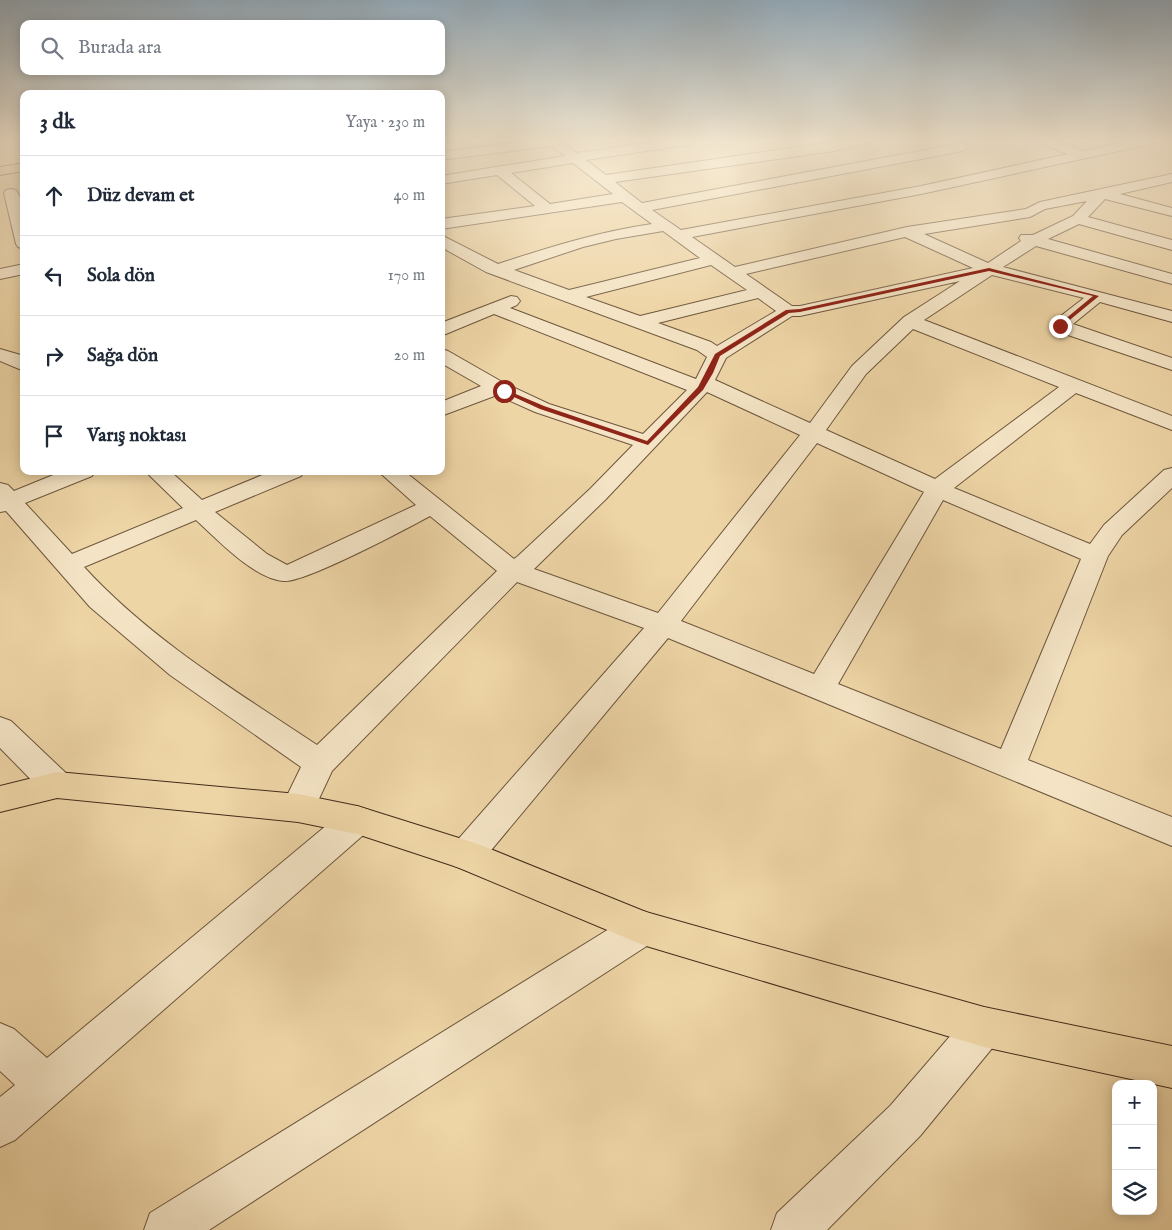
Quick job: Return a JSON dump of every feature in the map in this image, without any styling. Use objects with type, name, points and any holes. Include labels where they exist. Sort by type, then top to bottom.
[{"type":"main road","points":[[0,799],[57,785],[298,808],[357,820],[466,855],[643,928],[984,1027],[1172,1067]]},
{"type":"street","points":[[13,197],[20,227]]},
{"type":"street","points":[[534,197],[547,208]]},
{"type":"street","points":[[445,223],[622,197]]},
{"type":"street","points":[[626,197],[788,311]]},
{"type":"street","points":[[639,208],[695,197]]},
{"type":"street","points":[[498,270],[578,243],[616,234],[673,230],[875,197]]},
{"type":"street","points":[[1063,197],[1077,209]]},
{"type":"street","points":[[466,855],[663,625],[814,432],[859,370],[910,322],[989,269],[1019,235],[1077,209],[1096,197]]},
{"type":"street","points":[[1115,197],[1172,212]]},
{"type":"street","points":[[734,272],[907,232],[1030,213],[1040,206],[1077,209],[1172,245]]},
{"type":"street","points":[[955,208],[981,221],[1019,235],[1172,279]]},
{"type":"street","points":[[907,232],[989,269],[1172,317]]},
{"type":"street","points":[[446,247],[542,287],[704,346],[717,355]]},
{"type":"street","points":[[568,296],[715,259]]},
{"type":"street","points":[[298,808],[318,763],[513,571],[527,562],[648,443],[702,386],[717,355],[788,311],[800,311],[989,269]]},
{"type":"street","points":[[0,274],[20,270]]},
{"type":"street","points":[[445,328],[542,287]]},
{"type":"street","points":[[638,322],[762,292]]},
{"type":"street","points":[[1097,296],[1060,326],[1172,364]]},
{"type":"street","points":[[494,308],[702,386],[814,432],[938,490],[1094,556]]},
{"type":"street","points":[[910,322],[1172,424]]},
{"type":"street","points":[[0,355],[20,362]]},
{"type":"street","points":[[445,358],[496,387],[542,408],[648,443]]},
{"type":"street","points":[[820,690],[938,490],[1073,386]]},
{"type":"street","points":[[445,408],[496,387]]},
{"type":"street","points":[[72,475],[3,499],[100,601],[180,668],[318,763]]},
{"type":"street","points":[[161,475],[247,552],[283,574],[302,568],[360,542],[432,506]]},
{"type":"street","points":[[67,565],[283,475]]},
{"type":"street","points":[[394,475],[513,571],[663,625],[1172,832]]},
{"type":"street","points":[[1010,765],[1094,556],[1113,530],[1172,475]]},
{"type":"street","points":[[0,729],[57,785]]},
{"type":"street","points":[[0,1124],[357,820]]},
{"type":"street","points":[[166,1230],[643,928]]},
{"type":"street","points":[[794,1230],[905,1121],[984,1027]]},
{"type":"street","points":[[0,1043],[46,1085]]},
{"type":"route","points":[[504,391],[542,408],[648,443],[700,388],[710,373],[717,355],[788,311],[800,311],[989,269],[1097,296],[1060,326]]}]
